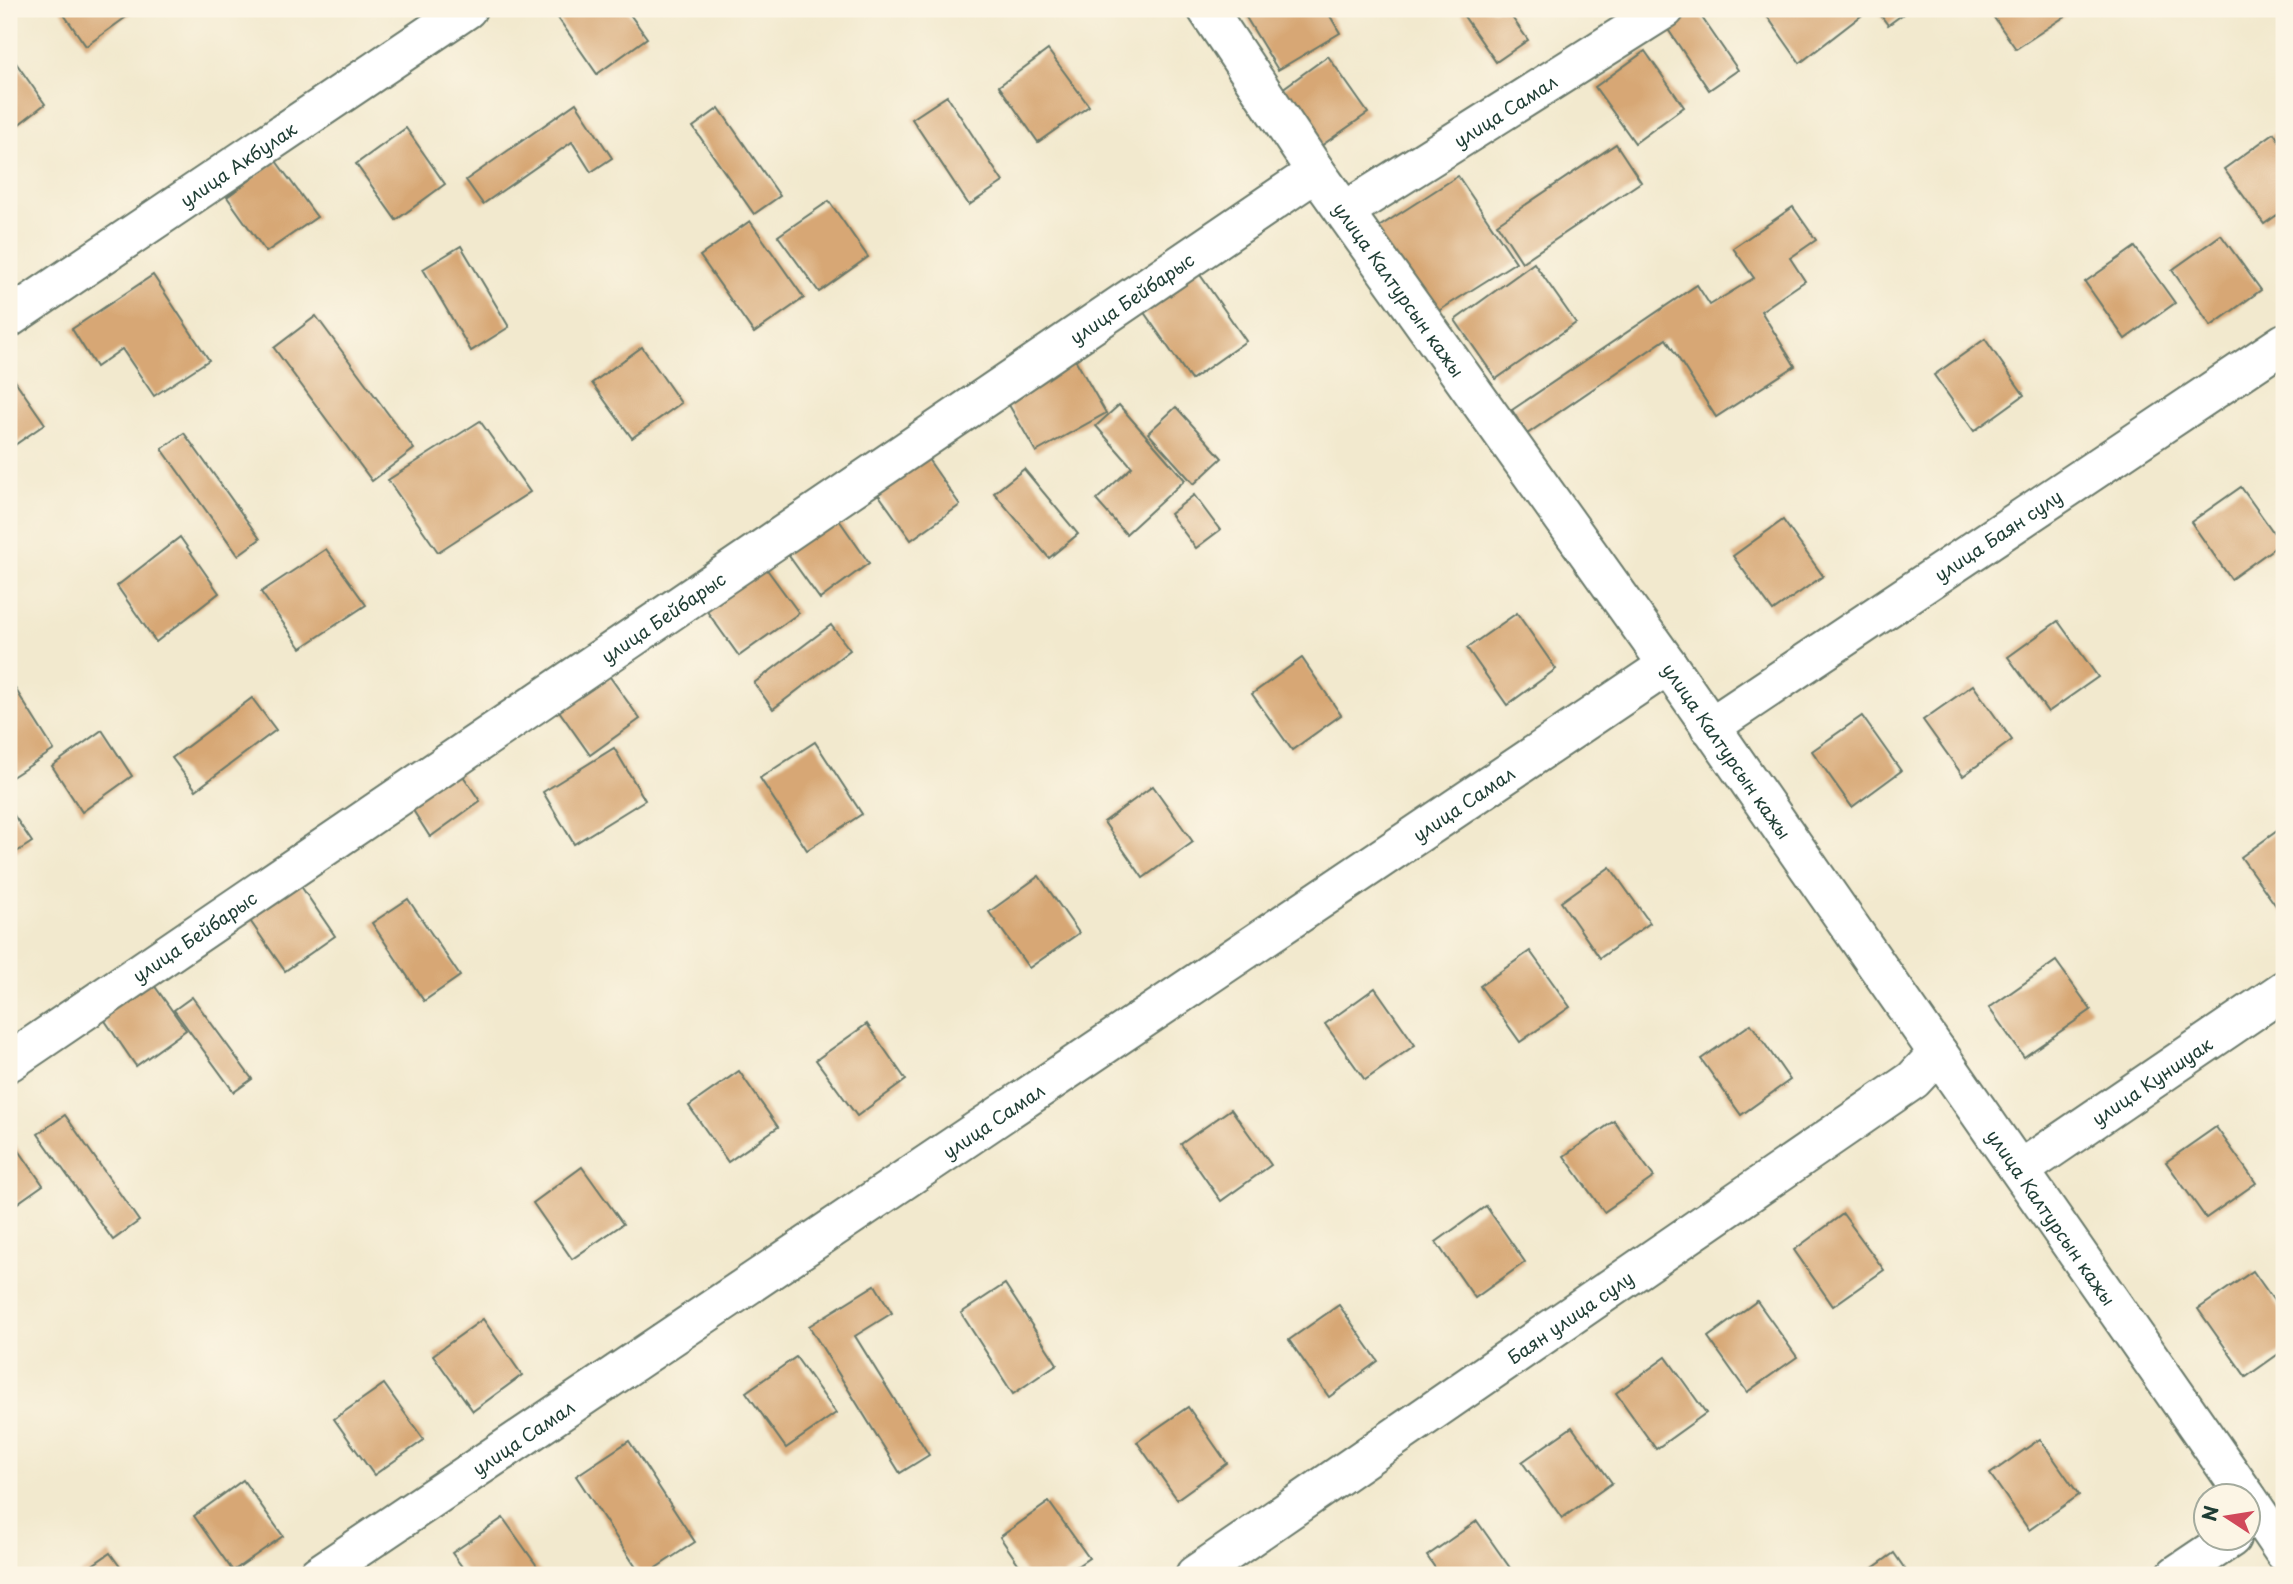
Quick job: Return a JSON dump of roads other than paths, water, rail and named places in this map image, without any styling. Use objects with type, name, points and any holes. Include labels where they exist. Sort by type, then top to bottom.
[{"type":"street","name":"улица Акбулак","points":[[9,318],[467,9]]},
{"type":"street","name":"улица Калтурсын кажы","points":[[1206,9],[1316,172],[1668,665],[2020,1170],[2225,1482]]},
{"type":"street","name":"улица Самал","points":[[1345,211],[1665,9]]},
{"type":"street","name":"улица Бейбарыс","points":[[9,1062],[1316,172]]},
{"type":"street","name":"улица Баян сулу","points":[[1710,727],[2284,343]]},
{"type":"street","name":"улица Самал","points":[[318,1575],[1668,665]]},
{"type":"street","name":"улица Куншуак","points":[[2020,1170],[2284,990]]},
{"type":"street","name":"Баян улица сулу","points":[[1195,1575],[1913,1080],[1938,1053]]},
{"type":"street","name":"улица Калтурсын кажы","points":[[2262,1531],[2284,1552]]},
{"type":"street","points":[[2176,1575],[2204,1552]]}]
